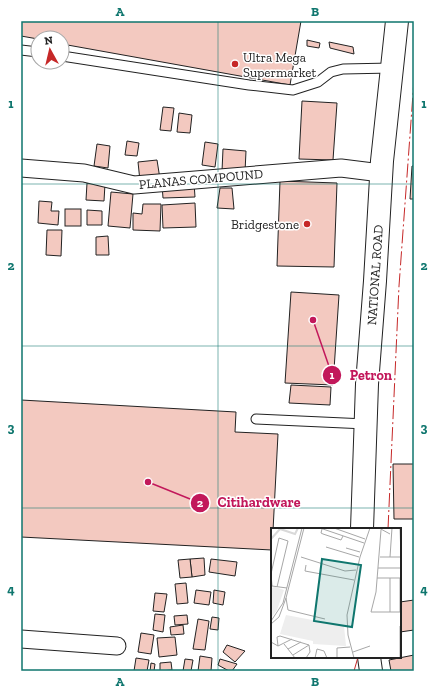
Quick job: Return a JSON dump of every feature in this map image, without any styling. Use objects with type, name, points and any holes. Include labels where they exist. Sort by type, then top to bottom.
[{"type":"highway","name":"NATIONAL ROAD","points":[[362,528],[366,424],[381,173],[397,21]]},
{"type":"highway","points":[[369,658],[371,671]]},
{"type":"street","name":"PLANAS COMPOUND","points":[[21,168],[84,173],[134,185],[341,168],[381,173]]},
{"type":"street","points":[[21,639],[117,646]]},
{"type":"lane","points":[[70,57],[249,85],[293,90],[318,82],[331,72],[343,69],[392,68]]},
{"type":"lane","points":[[256,419],[366,424]]},
{"type":"building","name":"Ultra Mega Supermarket","points":[[21,21],[301,21],[290,85],[70,45],[70,30],[30,30],[30,38],[21,36]]},
{"type":"building","points":[[307,40],[320,43],[319,48],[307,46]]},
{"type":"building","points":[[329,42],[353,47],[354,54],[330,48]]},
{"type":"building","points":[[302,101],[337,103],[333,160],[299,159]]},
{"type":"building","points":[[163,107],[174,108],[171,131],[160,130]]},
{"type":"building","points":[[179,113],[192,115],[190,133],[177,132]]},
{"type":"building","points":[[127,141],[139,143],[137,156],[125,155]]},
{"type":"building","points":[[205,142],[218,144],[215,167],[202,165]]},
{"type":"building","points":[[97,144],[110,146],[108,168],[94,166]]},
{"type":"building","points":[[223,149],[246,151],[245,172],[222,171]]},
{"type":"building","points":[[157,160],[160,179],[140,181],[138,162]]},
{"type":"building","points":[[412,166],[414,166],[414,199],[410,199]]},
{"type":"building","name":"Bridgestone","points":[[280,181],[337,183],[334,267],[277,266]]},
{"type":"building","points":[[87,183],[105,184],[104,201],[86,200]]},
{"type":"building","points":[[194,183],[195,197],[163,198],[162,185]]},
{"type":"building","points":[[220,188],[232,188],[234,209],[217,208]]},
{"type":"building","points":[[111,192],[133,194],[130,228],[108,226]]},
{"type":"building","points":[[39,201],[52,202],[51,211],[59,211],[58,225],[38,223]]},
{"type":"building","points":[[195,203],[196,227],[163,228],[162,205]]},
{"type":"building","points":[[143,204],[161,204],[160,231],[133,230],[133,213],[142,214]]},
{"type":"building","points":[[65,209],[81,209],[81,226],[65,226]]},
{"type":"building","points":[[87,210],[102,211],[102,225],[87,225]]},
{"type":"building","points":[[47,230],[62,230],[61,256],[46,255]]},
{"type":"building","points":[[108,236],[109,255],[96,255],[96,237]]},
{"type":"building","points":[[291,292],[339,295],[333,385],[285,383]]},
{"type":"building","points":[[291,385],[331,387],[330,405],[289,403]]},
{"type":"building","points":[[21,400],[236,412],[235,432],[278,434],[273,528],[271,528],[271,550],[21,537]]},
{"type":"building","points":[[393,464],[414,464],[414,519],[394,519]]},
{"type":"building","points":[[204,558],[205,575],[192,577],[190,559]]},
{"type":"building","points":[[190,559],[192,577],[180,578],[178,560]]},
{"type":"building","points":[[211,559],[237,562],[235,576],[209,572]]},
{"type":"building","points":[[186,583],[188,603],[177,604],[175,584]]},
{"type":"building","points":[[196,590],[211,592],[209,605],[194,603]]},
{"type":"building","points":[[214,590],[225,592],[223,605],[213,603]]},
{"type":"building","points":[[155,593],[167,594],[164,612],[153,611]]},
{"type":"building","points":[[414,600],[414,630],[401,632],[401,602]]},
{"type":"building","points":[[155,614],[165,615],[163,632],[153,630]]},
{"type":"building","points":[[187,615],[188,624],[175,625],[174,616]]},
{"type":"building","points":[[212,617],[219,618],[218,630],[210,629]]},
{"type":"building","points":[[198,619],[209,621],[205,650],[193,649]]},
{"type":"building","points":[[183,625],[184,634],[171,635],[170,627]]},
{"type":"building","points":[[141,633],[154,635],[151,654],[138,652]]},
{"type":"building","points":[[175,637],[177,655],[159,657],[157,638]]},
{"type":"building","points":[[227,645],[245,651],[235,662],[223,652]]},
{"type":"building","points":[[414,655],[414,671],[391,671],[389,660]]},
{"type":"building","points":[[200,656],[212,658],[211,671],[198,671]]},
{"type":"building","points":[[136,658],[149,660],[147,671],[134,671]]},
{"type":"building","points":[[185,659],[193,660],[191,671],[183,671]]},
{"type":"building","points":[[220,659],[237,664],[232,671],[229,671],[218,665]]},
{"type":"building","points":[[171,662],[172,670],[160,671],[160,663]]},
{"type":"building","points":[[151,663],[155,664],[154,671],[150,671]]},
{"type":"power","points":[[388,528],[399,286],[414,80]]},
{"type":"power","points":[[354,671],[358,658]]},
{"type":"place","name":"Ultra Mega Supermarket","points":[[235,64]]},
{"type":"place","name":"Bridgestone","points":[[307,224]]},
{"type":"place","name":"Petron","points":[[313,320]]},
{"type":"place","name":"Citihardware","points":[[148,482]]}]
